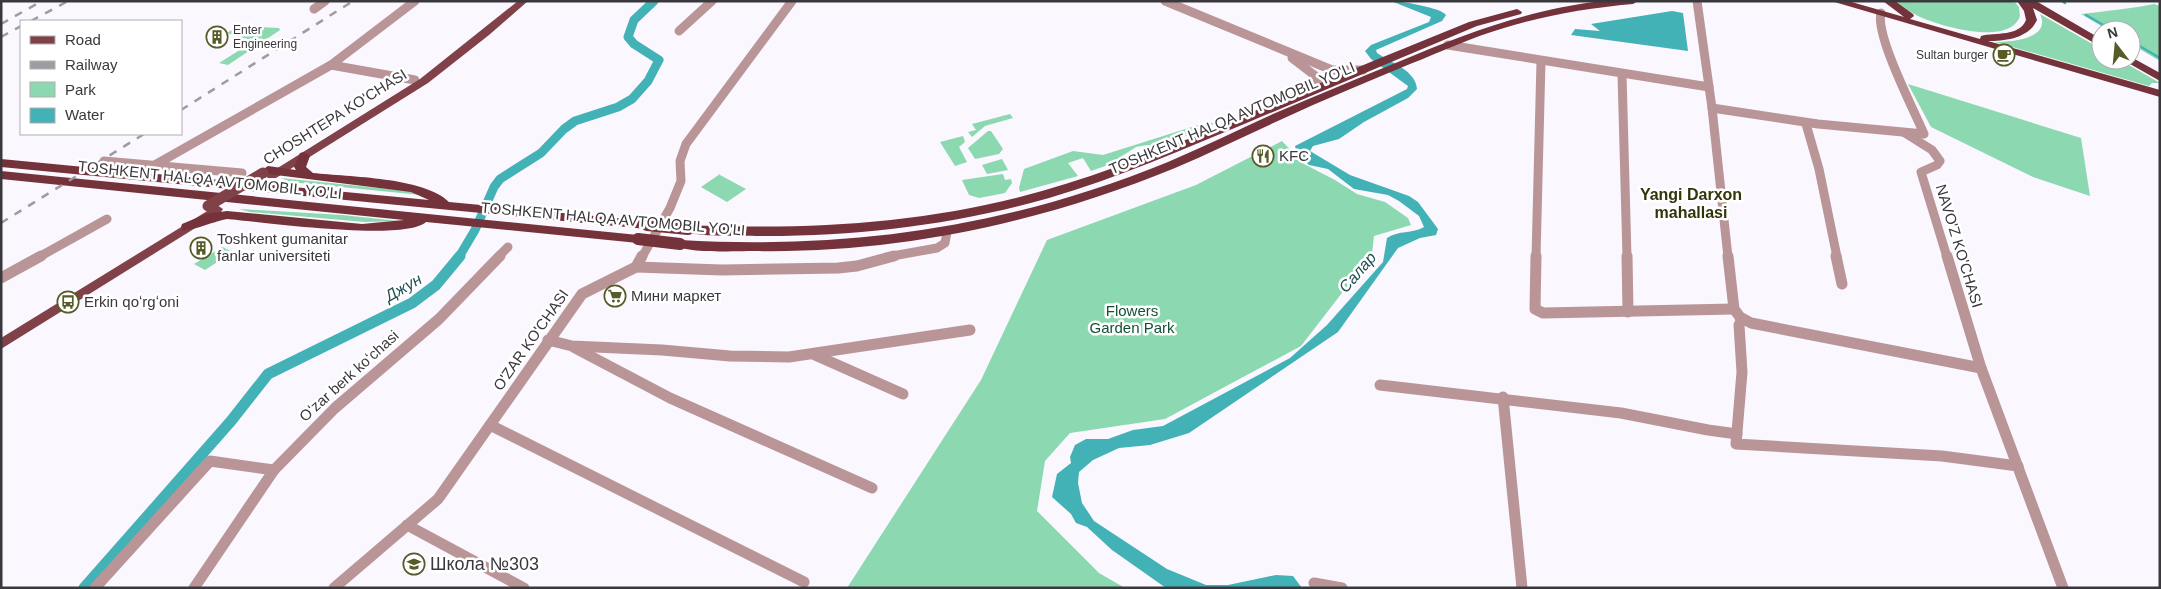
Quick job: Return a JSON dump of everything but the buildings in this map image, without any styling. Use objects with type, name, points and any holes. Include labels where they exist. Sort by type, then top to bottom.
[{"type":"highway","name":"TOSHKENT HALQA AVTOMOBIL YO'LI","points":[[1,175],[720,247],[809,247],[907,238],[986,224],[1051,207],[1161,168],[1368,73],[1400,54],[1473,24],[1495,17],[1568,1]]},
{"type":"highway","name":"TOSHKENT HALQA AVTOMOBIL YO'LI","points":[[1,163],[688,229],[733,232],[822,231],[858,228],[938,218],[1044,194],[1150,158],[1315,89],[1410,61],[1483,31],[1553,13],[1633,1]]},
{"type":"highway","points":[[1836,1],[2160,94]]},
{"type":"highway","points":[[1888,1],[1912,18],[1952,33],[1988,38],[2006,37],[2020,33],[2029,26],[2032,18],[2030,11],[2022,1]]},
{"type":"highway","points":[[2028,1],[2091,38]]},
{"type":"highway","points":[[2044,1],[2091,28]]},
{"type":"highway","points":[[1473,24],[1483,31]]},
{"type":"highway","points":[[2141,57],[2160,68]]},
{"type":"highway","points":[[2141,67],[2160,78]]},
{"type":"highway","points":[[304,156],[300,164],[301,170],[310,176]]},
{"type":"highway","points":[[1150,158],[1161,168]]},
{"type":"highway","points":[[270,172],[413,188],[426,192],[446,205]]},
{"type":"highway","points":[[187,227],[205,219],[226,215],[362,228],[398,225],[435,218]]},
{"type":"main road","name":"CHOSHTEPA KO'CHASI","points":[[1,334],[270,172],[415,80],[448,56],[513,1]]},
{"type":"main road","name":"CHOSHTEPA KO'CHASI","points":[[270,172],[304,156],[424,81],[524,1]]},
{"type":"main road","name":"CHOSHTEPA KO'CHASI","points":[[1,344],[187,227],[212,207]]},
{"type":"street","points":[[314,9],[325,1]]},
{"type":"street","points":[[153,166],[331,64],[415,1]]},
{"type":"street","points":[[679,31],[712,1]]},
{"type":"street","points":[[792,1],[686,144],[680,161],[681,181],[670,208],[636,267],[722,270],[857,266],[887,257],[937,248],[945,243],[947,232]]},
{"type":"street","points":[[1165,1],[1332,70],[1368,73]]},
{"type":"street","points":[[1697,1],[1712,108],[1734,309],[1742,319],[1760,325],[1981,368]]},
{"type":"street","name":"NAVO'Z KO'CHASI","points":[[1712,108],[1806,124],[1924,134],[1886,46],[1879,20],[1881,13]]},
{"type":"street","points":[[1235,30],[1292,58],[1308,69],[1318,78],[1315,89]]},
{"type":"street","points":[[1448,45],[1709,87]]},
{"type":"street","points":[[1541,61],[1534,307],[1538,312],[1734,309]]},
{"type":"street","points":[[331,64],[415,80]]},
{"type":"street","points":[[1622,74],[1628,312]]},
{"type":"street","points":[[1806,124],[1819,168],[1842,284]]},
{"type":"street","name":"NAVO'Z KO'CHASI","points":[[1904,133],[1932,150],[1940,162],[1921,172],[1981,368],[2063,588]]},
{"type":"street","points":[[104,161],[242,173]]},
{"type":"street","points":[[1,278],[107,219]]},
{"type":"street","name":"Oʻzar berk koʻchasi","points":[[194,588],[274,470],[335,408],[440,319],[508,247]]},
{"type":"street","name":"O'ZAR KO'CHASI","points":[[334,588],[438,499],[582,294],[636,267]]},
{"type":"street","points":[[1742,319],[1739,325],[1742,372],[1736,444],[1942,456],[2018,466]]},
{"type":"street","points":[[548,340],[572,346],[662,350],[764,358],[815,355],[970,330]]},
{"type":"street","points":[[572,346],[670,398],[872,488]]},
{"type":"street","points":[[815,355],[903,394]]},
{"type":"street","points":[[1380,385],[1503,397],[1624,414],[1708,432],[1737,434]]},
{"type":"street","points":[[1503,397],[1522,588]]},
{"type":"street","points":[[490,425],[804,582]]},
{"type":"street","points":[[95,588],[210,461],[274,470]]},
{"type":"street","points":[[407,525],[524,588]]},
{"type":"street","points":[[1314,583],[1342,588]]},
{"type":"green space","points":[[1895,1],[2014,1],[2019,7],[2020,16],[2013,25],[2002,30],[1988,32],[1973,31],[1957,29],[1928,20],[1912,13]]},
{"type":"green space","points":[[2154,4],[2160,6],[2160,61],[2141,50],[2141,20],[2091,20],[2081,14]]},
{"type":"green space","points":[[2040,14],[2091,43],[2091,69],[1995,42],[2019,40],[2028,37],[2040,29],[2042,22]]},
{"type":"green space","points":[[238,26],[279,28],[280,30],[228,65],[219,63],[254,41],[227,33]]},
{"type":"green space","points":[[2093,70],[2137,70],[2160,83],[2152,83],[2149,86]]},
{"type":"green space","points":[[1908,84],[2081,138],[2090,196],[2033,177],[1931,127]]},
{"type":"green space","points":[[1010,114],[1013,118],[985,126],[972,137],[968,132],[976,130],[972,124]]},
{"type":"green space","points":[[1218,122],[1160,147],[1147,145],[1136,147],[1108,165],[1091,171],[1083,158],[1068,163],[1078,176],[1020,192],[1019,188],[1024,169],[1073,151],[1103,155],[1198,125]]},
{"type":"green space","points":[[988,131],[991,131],[1003,149],[999,154],[975,159],[968,148]]},
{"type":"green space","points":[[963,136],[965,142],[959,147],[967,162],[955,166],[940,142]]},
{"type":"green space","name":"Flowers Garden Park","points":[[1282,141],[1304,164],[1357,194],[1385,202],[1408,218],[1411,225],[1374,236],[1372,254],[1301,346],[1165,419],[1070,433],[1045,461],[1037,511],[1099,573],[1125,588],[847,588],[981,380],[1047,240],[1196,185]]},
{"type":"green space","points":[[1002,159],[1008,170],[987,174],[982,165]]},
{"type":"green space","points":[[720,174],[746,189],[727,202],[701,187]]},
{"type":"green space","points":[[1003,174],[1005,180],[1011,179],[1012,183],[1005,193],[979,198],[969,195],[962,180]]},
{"type":"green space","points":[[281,178],[409,191],[421,195],[290,182]]},
{"type":"green space","points":[[239,209],[342,215],[399,221],[365,222],[250,212]]},
{"type":"green space","points":[[222,247],[233,252],[205,270],[194,264]]},
{"type":"water","name":"Салар","points":[[1391,1],[1429,7],[1446,15],[1442,21],[1376,50],[1377,53],[1408,72],[1416,83],[1417,89],[1408,98],[1364,122],[1339,139],[1313,146],[1310,151],[1350,175],[1409,196],[1418,202],[1438,229],[1436,235],[1420,238],[1398,248],[1338,332],[1189,433],[1150,445],[1119,448],[1093,460],[1079,472],[1078,483],[1082,503],[1094,521],[1167,569],[1206,585],[1228,585],[1276,575],[1293,576],[1302,588],[1166,588],[1112,550],[1087,527],[1076,523],[1071,514],[1052,497],[1057,474],[1071,463],[1070,457],[1075,445],[1086,439],[1108,439],[1133,430],[1163,426],[1290,358],[1327,325],[1383,262],[1387,238],[1424,227],[1419,216],[1399,201],[1388,195],[1354,189],[1328,169],[1309,165],[1297,154],[1295,146],[1407,89],[1408,86],[1371,59],[1365,51],[1371,45],[1429,22],[1431,17]]},
{"type":"water","points":[[1672,11],[1683,13],[1688,51],[1571,35],[1575,29],[1600,31],[1591,24]]},
{"type":"waterway","name":"Джун","points":[[459,257],[475,230],[494,187],[500,179],[541,153],[564,129],[575,121],[618,107],[632,99],[648,81],[659,60],[634,44],[628,37],[634,20],[654,1]]},
{"type":"waterway","points":[[2086,15],[2095,20]]},
{"type":"waterway","points":[[2141,47],[2160,58]]},
{"type":"waterway","name":"Джун","points":[[84,588],[231,421],[268,374],[412,303],[436,285],[460,256]]},
{"type":"railway","points":[[1,24],[42,1]]},
{"type":"railway","points":[[33,20],[68,1]]},
{"type":"railway","points":[[182,109],[353,1]]},
{"type":"railway","points":[[1,37],[20,27]]},
{"type":"railway","points":[[1,223],[142,135]]},
{"type":"place","name":"Enter Engineering","points":[[217,37]]},
{"type":"place","name":"Sultan burger","points":[[2004,55]]},
{"type":"place","name":"KFC","points":[[1263,156]]},
{"type":"place","name":"Toshkent gumanitar fanlar universiteti","points":[[201,248]]},
{"type":"place","name":"Мини маркет","points":[[615,296]]},
{"type":"place","name":"Erkin qoʻrgʻoni","points":[[68,302]]},
{"type":"place","name":"Школа №303","points":[[414,564]]},
{"type":"district","name":"Yangi Darxon mahallasi","points":[[1691,203]]}]
